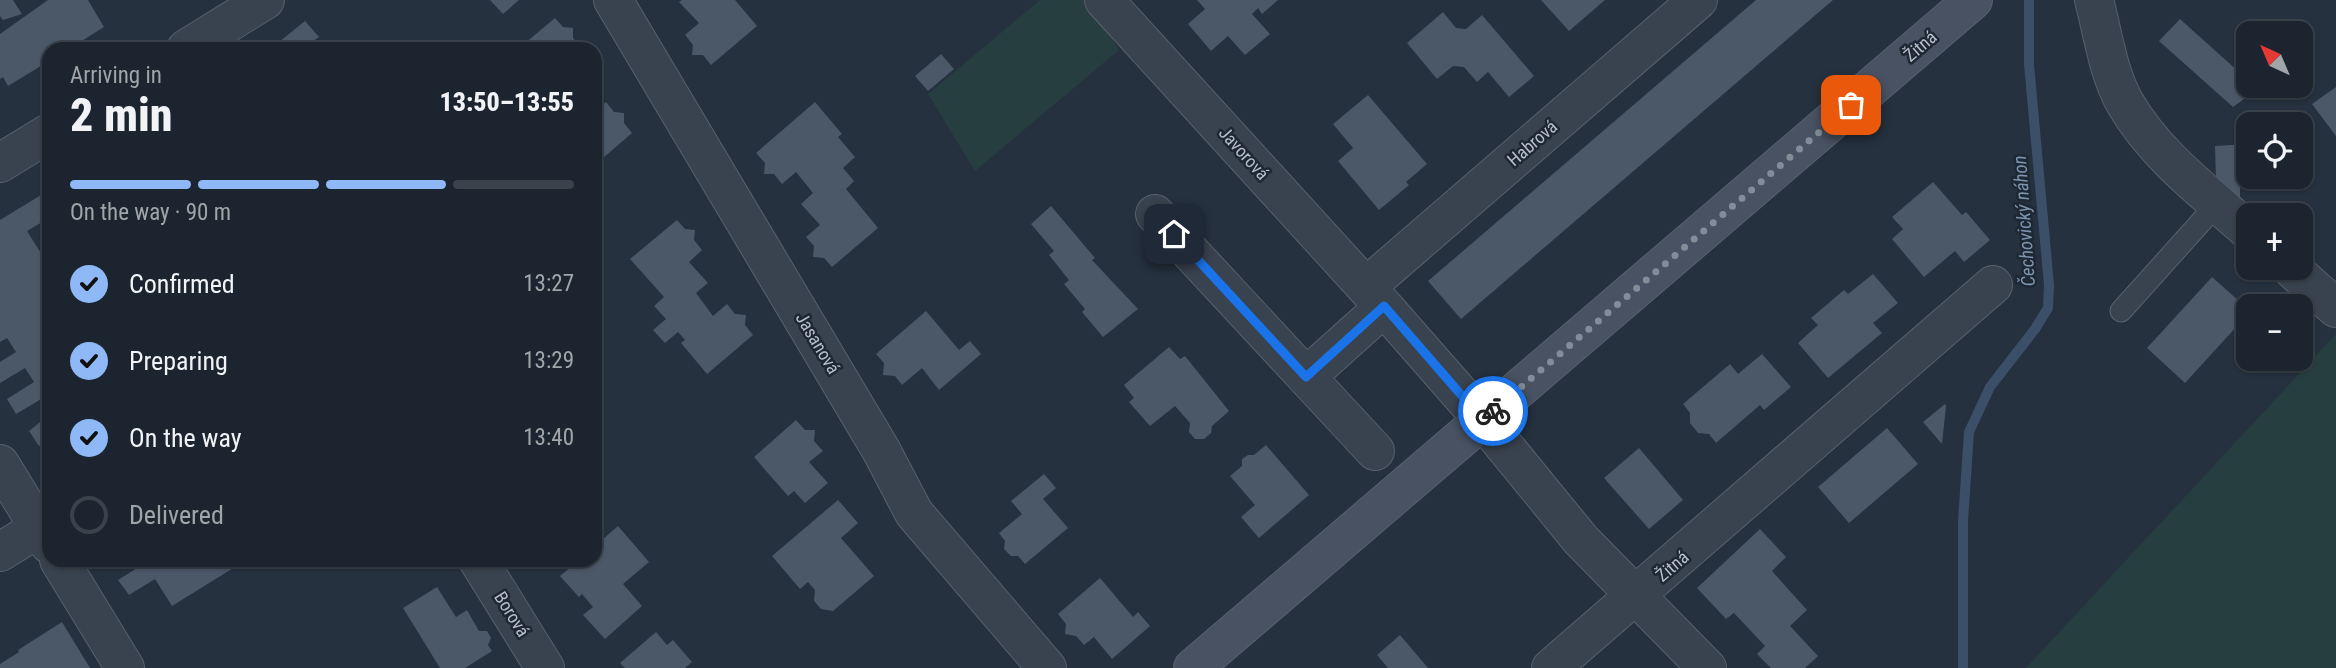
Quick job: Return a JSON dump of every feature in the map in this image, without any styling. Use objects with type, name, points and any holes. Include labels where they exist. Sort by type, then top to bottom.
[{"type":"street","name":"Jasanová","points":[[613,0],[881,450],[914,513],[1047,668]]},
{"type":"street","name":"Javorová","points":[[1104,0],[1375,297],[1483,420]]},
{"type":"street","name":"Habrová","points":[[1375,297],[1698,0]]},
{"type":"street","name":"Žitná","points":[[1193,668],[1973,0]]},
{"type":"street","points":[[2094,0],[2113,74],[2124,102],[2146,134],[2178,168],[2236,219]]},
{"type":"street","points":[[197,42],[261,1]]},
{"type":"street","points":[[0,163],[42,137]]},
{"type":"street","points":[[1155,214],[1375,451]]},
{"type":"street","points":[[2304,280],[2336,308]]},
{"type":"street","name":"Žitná","points":[[1551,668],[1993,285]]},
{"type":"street","points":[[1306,377],[1375,297]]},
{"type":"street","points":[[1483,420],[1581,540],[1707,668]]},
{"type":"street","points":[[0,464],[42,533]]},
{"type":"street","points":[[0,552],[42,537]]},
{"type":"street","points":[[63,567],[125,668]]},
{"type":"street","name":"Borová","points":[[482,567],[545,668]]},
{"type":"lane","points":[[2122,311],[2218,203]]},
{"type":"green space","points":[[1040,0],[1086,0],[1119,50],[975,171],[928,94]]},
{"type":"green space","points":[[2336,334],[2336,668],[2026,668],[2302,371],[2313,371],[2313,359]]},
{"type":"building","points":[[0,0],[13,0],[22,14],[3,20],[0,16]]},
{"type":"building","points":[[48,0],[88,0],[104,27],[80,42],[42,42],[42,65],[8,86],[3,77],[0,79],[0,34]]},
{"type":"building","points":[[490,0],[519,0],[503,14]]},
{"type":"building","points":[[735,0],[757,26],[711,65],[703,55],[692,55],[693,45],[685,35],[699,23],[679,2]]},
{"type":"building","points":[[1197,0],[1278,0],[1262,14],[1258,8],[1252,14],[1270,34],[1245,55],[1228,36],[1211,51],[1188,24],[1205,9]]},
{"type":"building","points":[[1541,0],[1605,0],[1569,31]]},
{"type":"building","points":[[1756,0],[1833,0],[1461,319],[1428,281]]},
{"type":"building","points":[[1443,12],[1456,28],[1466,29],[1482,15],[1534,76],[1509,97],[1488,72],[1477,82],[1464,67],[1453,66],[1437,79],[1407,43]]},
{"type":"building","points":[[555,18],[563,27],[573,28],[573,38],[576,42],[526,42]]},
{"type":"building","points":[[2180,19],[2236,69],[2236,98],[2246,98],[2233,107],[2159,41]]},
{"type":"building","points":[[305,21],[319,37],[314,42],[279,42]]},
{"type":"building","points":[[941,54],[954,69],[928,91],[915,76]]},
{"type":"building","points":[[2336,87],[2336,136],[2312,104]]},
{"type":"building","points":[[1368,95],[1427,164],[1406,182],[1409,185],[1379,210],[1338,161],[1353,148],[1333,124]]},
{"type":"building","points":[[606,102],[614,112],[624,113],[624,123],[632,133],[602,159],[602,105]]},
{"type":"building","points":[[815,102],[842,134],[838,137],[855,157],[843,168],[854,181],[846,189],[878,228],[832,267],[824,258],[813,257],[814,246],[806,237],[820,225],[801,204],[813,193],[796,172],[782,184],[774,174],[764,174],[765,163],[756,153]]},
{"type":"building","points":[[2236,145],[2236,189],[2240,189],[2240,199],[2216,179],[2215,146]]},
{"type":"building","points":[[1933,182],[1962,215],[1966,212],[1990,240],[1964,262],[1955,251],[1924,277],[1892,239],[1903,229],[1892,217]]},
{"type":"building","points":[[42,197],[42,222],[27,231],[42,255],[42,399],[16,414],[7,399],[34,382],[25,368],[0,383],[0,362],[16,352],[7,338],[0,342],[0,220]]},
{"type":"building","points":[[1051,206],[1095,258],[1092,260],[1138,309],[1103,337],[1064,284],[1069,280],[1049,255],[1054,251],[1031,224]]},
{"type":"building","points":[[677,220],[685,229],[695,230],[694,240],[702,250],[689,262],[708,283],[696,293],[713,316],[727,304],[735,314],[746,315],[745,325],[753,335],[707,374],[681,343],[685,340],[678,332],[665,343],[653,330],[666,319],[654,306],[664,297],[630,259]]},
{"type":"building","points":[[1873,274],[1898,303],[1873,323],[1882,333],[1828,378],[1798,343],[1818,325],[1811,318],[1844,290],[1848,294]]},
{"type":"building","points":[[2212,277],[2236,298],[2236,327],[2185,383],[2147,348]]},
{"type":"building","points":[[926,311],[959,350],[970,341],[981,354],[939,390],[922,368],[902,385],[895,376],[883,375],[884,363],[876,354]]},
{"type":"building","points":[[1169,347],[1180,359],[1185,356],[1229,411],[1212,426],[1211,433],[1204,439],[1195,439],[1189,432],[1190,423],[1175,406],[1150,426],[1129,402],[1134,398],[1124,385]]},
{"type":"building","points":[[1762,354],[1791,387],[1764,410],[1760,405],[1716,443],[1709,434],[1698,433],[1690,423],[1690,413],[1683,404],[1730,364],[1738,374]]},
{"type":"building","points":[[1945,404],[1946,406],[1942,444],[1923,422]]},
{"type":"building","points":[[796,420],[805,430],[815,430],[814,441],[823,451],[809,462],[828,483],[805,503],[794,491],[788,496],[754,457]]},
{"type":"building","points":[[42,421],[42,444],[39,446],[29,431]]},
{"type":"building","points":[[1887,428],[1918,464],[1849,523],[1818,487]]},
{"type":"building","points":[[1266,445],[1309,495],[1259,538],[1241,517],[1255,505],[1230,476],[1242,466],[1242,459],[1254,455]]},
{"type":"building","points":[[1639,448],[1683,500],[1649,529],[1604,478]]},
{"type":"building","points":[[1044,474],[1056,488],[1043,499],[1068,528],[1025,564],[1018,556],[1011,556],[1004,549],[1005,541],[999,533],[1022,514],[1011,501]]},
{"type":"building","points":[[838,500],[858,523],[841,538],[874,576],[833,611],[821,609],[814,601],[815,590],[808,582],[800,589],[772,556]]},
{"type":"building","points":[[618,526],[649,562],[623,584],[642,606],[605,639],[583,615],[593,607],[582,594],[579,597],[560,576],[571,567],[602,567],[602,540]]},
{"type":"building","points":[[1760,529],[1786,557],[1772,571],[1807,610],[1790,626],[1818,656],[1805,668],[1771,668],[1757,654],[1765,646],[1734,613],[1726,619],[1697,588]]},
{"type":"building","points":[[139,567],[235,567],[172,606],[155,579],[129,595],[118,580]]},
{"type":"building","points":[[1100,578],[1133,617],[1138,612],[1150,626],[1112,659],[1094,637],[1084,645],[1076,636],[1065,634],[1066,624],[1058,614]]},
{"type":"building","points":[[437,587],[456,617],[467,610],[479,631],[487,631],[491,638],[488,645],[492,651],[465,668],[440,668],[403,608]]},
{"type":"building","points":[[62,622],[90,668],[0,668],[0,664],[19,652],[18,650]]},
{"type":"building","points":[[656,632],[667,645],[673,640],[692,662],[685,668],[625,668],[620,663]]},
{"type":"building","points":[[1400,635],[1428,668],[1388,668],[1377,655]]},
{"type":"waterway","name":"Čechovický náhon","points":[[1963,668],[1963,521],[1969,432],[1990,387],[2048,308],[2049,285],[2029,64],[2029,0]]},
{"type":"way so far","points":[[1493,411],[1851,105]]},
{"type":"route","points":[[1174,234],[1306,377],[1384,306],[1483,420],[1493,411]]}]
